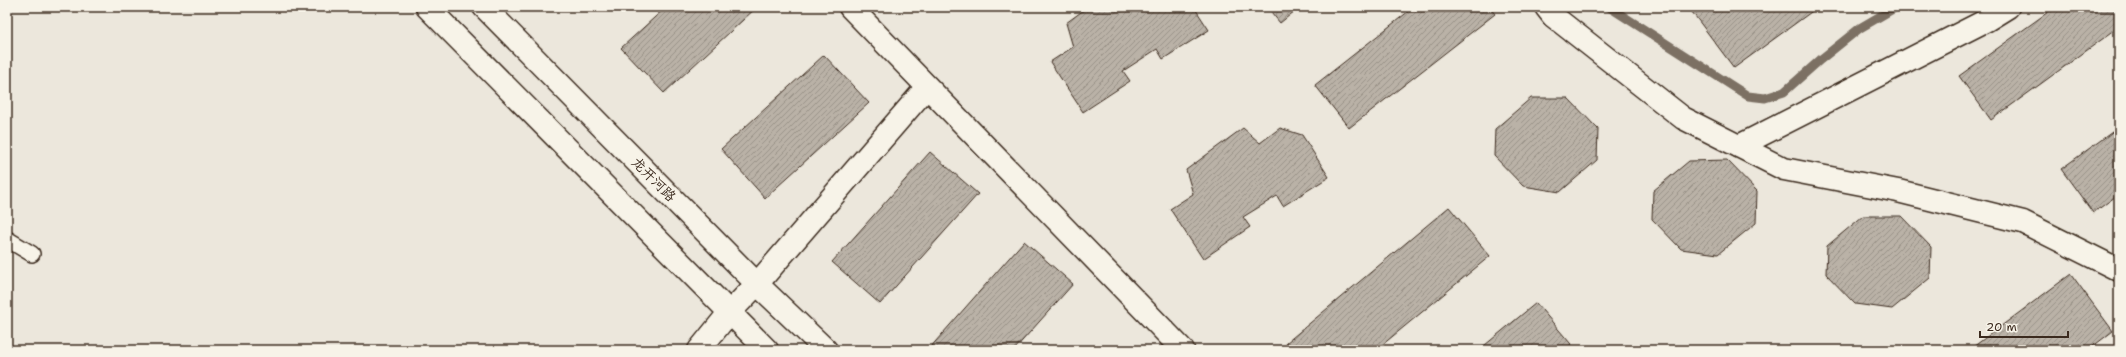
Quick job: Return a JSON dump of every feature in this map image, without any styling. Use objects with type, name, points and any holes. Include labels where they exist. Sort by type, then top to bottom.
[{"type":"street","points":[[426,7],[729,314],[767,350]]},
{"type":"street","name":"龙开河路","points":[[484,7],[758,284],[826,350]]},
{"type":"street","points":[[850,7],[1183,350]]},
{"type":"street","points":[[1546,7],[1553,16],[1684,118],[1784,170],[1898,191],[2023,222],[2119,270]]},
{"type":"street","points":[[1739,146],[1987,20],[2008,7]]},
{"type":"street","points":[[699,350],[729,314],[758,284],[927,87]]},
{"type":"lane","points":[[7,239],[32,254]]},
{"type":"building","points":[[666,7],[757,7],[664,93],[621,48]]},
{"type":"building","points":[[1088,7],[1194,7],[1209,30],[1163,59],[1157,49],[1123,71],[1130,81],[1083,112],[1050,62],[1073,47],[1066,23]]},
{"type":"building","points":[[1267,7],[1300,7],[1280,23]]},
{"type":"building","points":[[1414,7],[1489,7],[1495,14],[1349,128],[1315,85]]},
{"type":"building","points":[[1699,7],[1818,7],[1734,68],[1692,12]]},
{"type":"building","points":[[2055,7],[2119,7],[2119,27],[1991,120],[1959,76]]},
{"type":"building","points":[[824,55],[869,103],[765,198],[721,149]]},
{"type":"building","points":[[1531,98],[1568,98],[1598,129],[1597,160],[1560,192],[1523,186],[1494,156],[1495,129]]},
{"type":"building","points":[[2119,127],[2119,194],[2093,213],[2061,169]]},
{"type":"building","points":[[1243,128],[1260,143],[1280,128],[1302,135],[1329,177],[1283,206],[1277,196],[1243,217],[1250,227],[1203,259],[1170,209],[1193,194],[1186,170]]},
{"type":"building","points":[[930,152],[978,194],[880,304],[832,262]]},
{"type":"building","points":[[1727,160],[1757,191],[1756,223],[1718,254],[1681,249],[1652,219],[1653,191],[1689,161]]},
{"type":"building","points":[[1449,207],[1490,256],[1376,350],[1291,350],[1286,343]]},
{"type":"building","points":[[1863,216],[1901,216],[1931,247],[1930,278],[1892,309],[1855,304],[1826,274],[1827,246]]},
{"type":"building","points":[[1024,241],[1073,284],[1014,350],[928,350]]},
{"type":"building","points":[[2071,274],[2113,331],[2088,350],[1969,350]]},
{"type":"building","points":[[1536,303],[1576,350],[1479,350]]},
{"type":"waterway","points":[[1609,7],[1748,96],[1765,98],[1784,92],[1820,60],[1860,28],[1896,7]]}]
